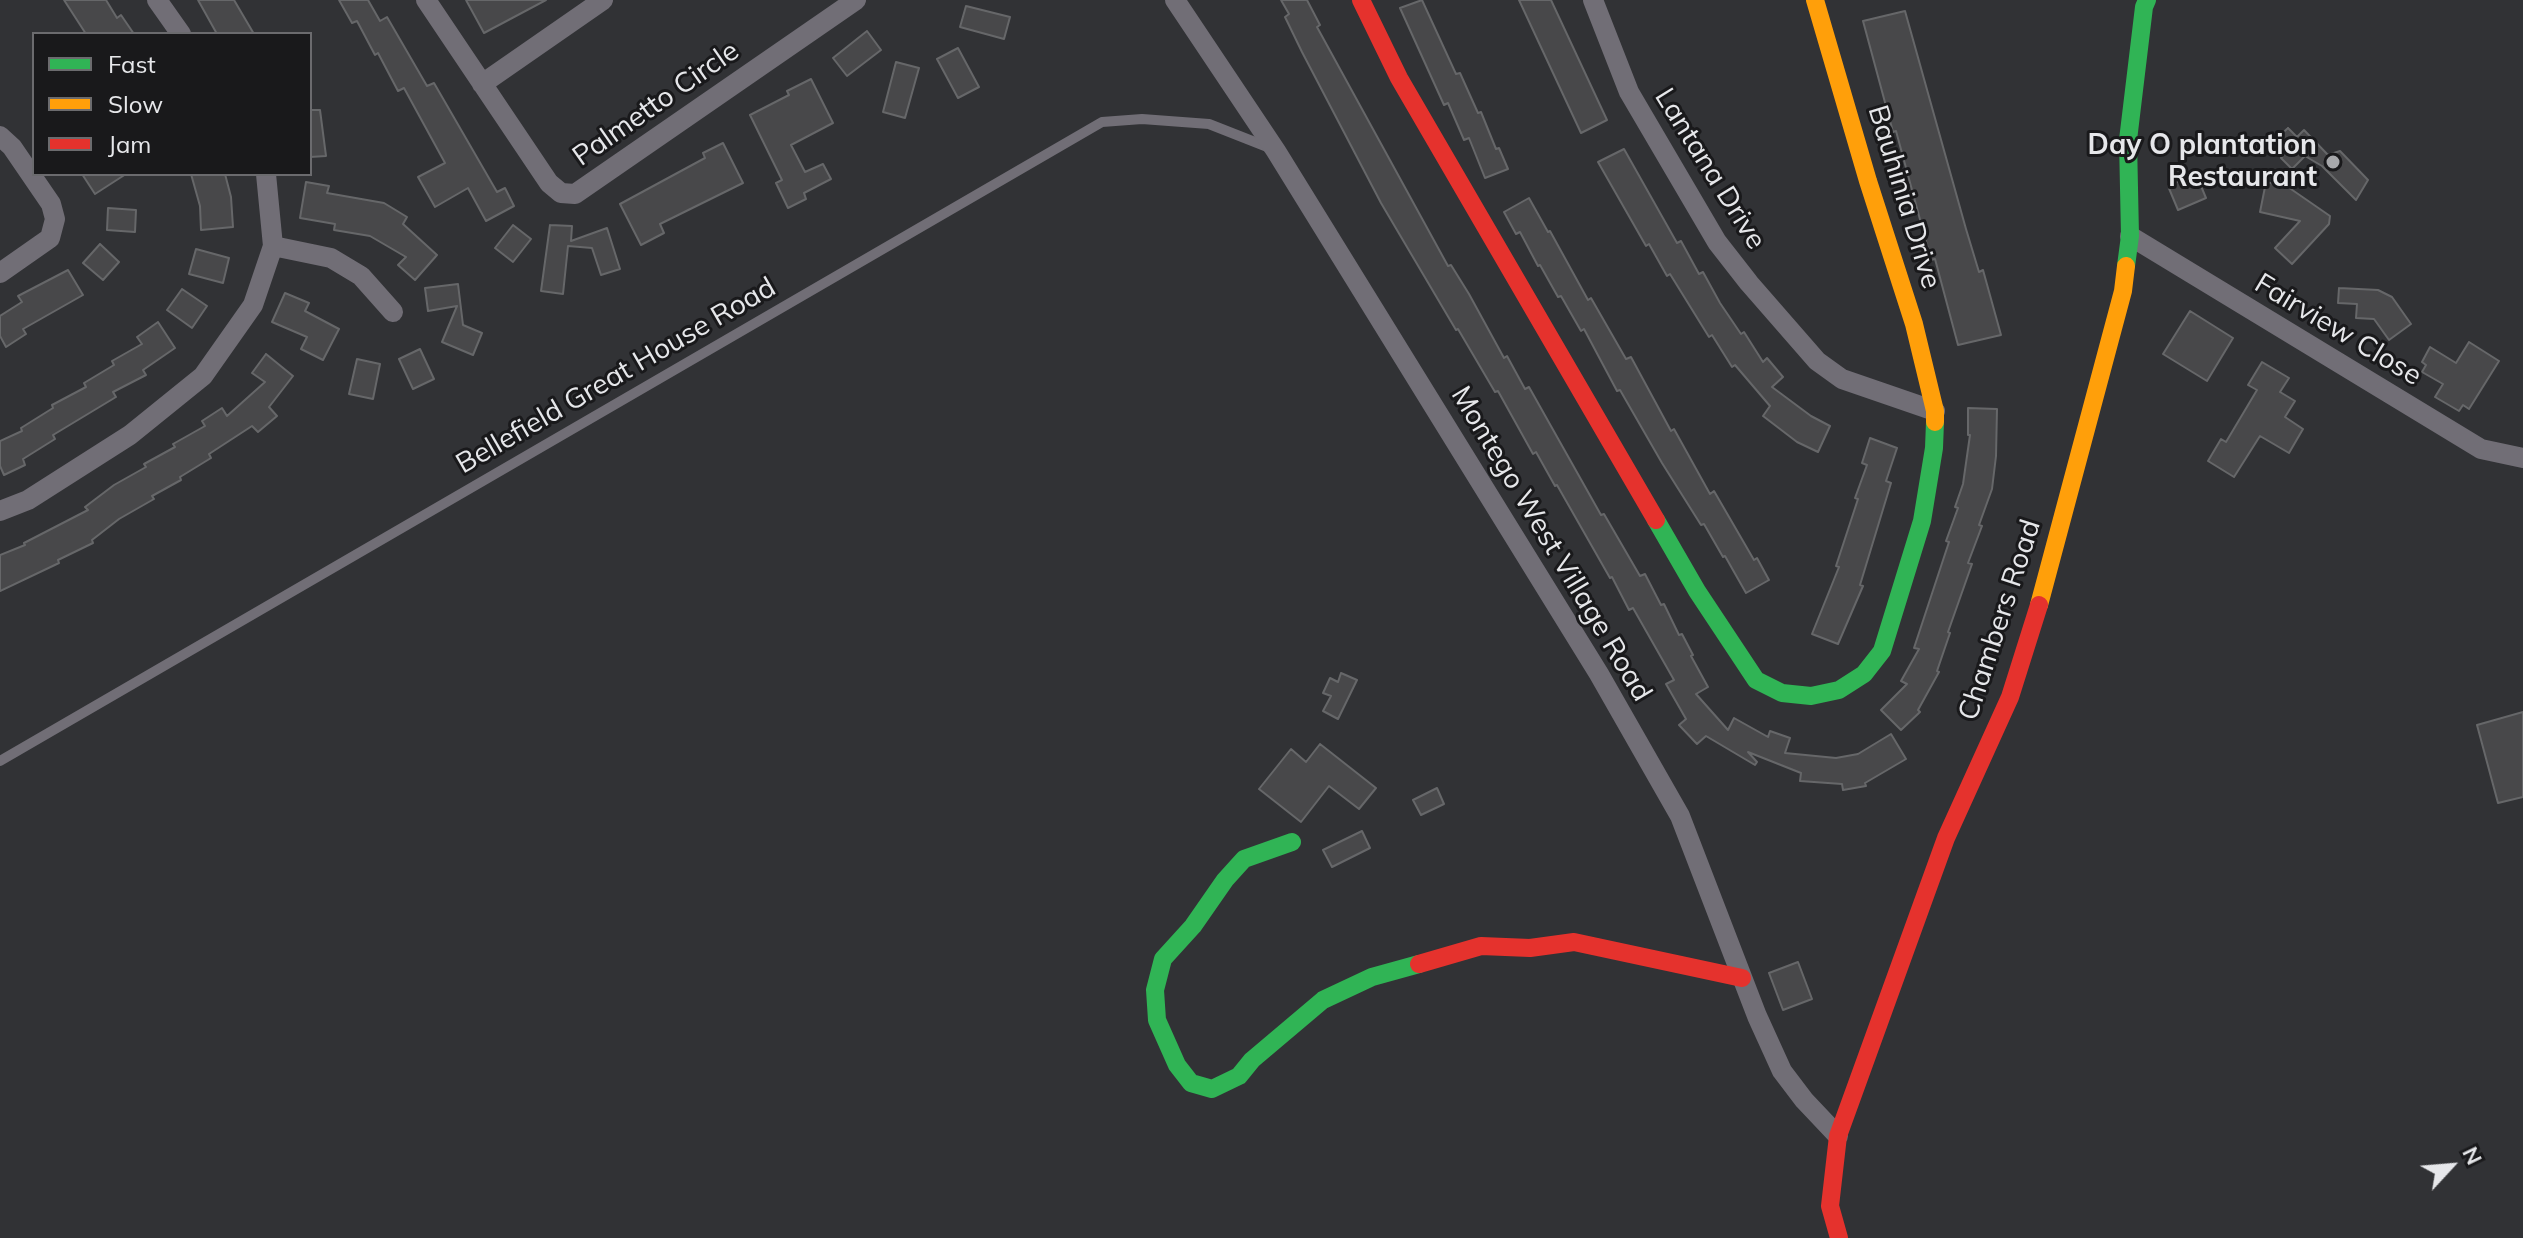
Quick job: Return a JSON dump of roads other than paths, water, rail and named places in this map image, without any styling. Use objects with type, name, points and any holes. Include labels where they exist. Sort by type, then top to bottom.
[{"type":"street","points":[[157,0],[180,32]]},
{"type":"street","name":"Palmetto Circle","points":[[426,0],[549,183],[561,193],[575,194],[856,0]]},
{"type":"street","points":[[482,84],[603,0]]},
{"type":"street","name":"Montego West Village Road","points":[[1175,0],[1276,151],[1599,674],[1680,816],[1742,978],[1782,1071],[1838,1136]]},
{"type":"street","name":"Bauhinia Drive","points":[[1361,0],[1422,119],[1697,591],[1756,680],[1782,693],[1811,696],[1839,690],[1864,674],[1882,651],[1922,521],[1934,448],[1935,411],[1914,324],[1815,0]]},
{"type":"street","name":"Lantana Drive","points":[[1593,0],[1629,92],[1717,242],[1749,283],[1817,361],[1842,379],[1935,411]]},
{"type":"street","name":"Chambers Road","points":[[1839,1238],[1830,1206],[1838,1136],[1946,838],[2015,683],[2037,614],[2123,291],[2130,236],[2128,140],[2147,0]]},
{"type":"street","points":[[0,136],[12,147],[51,204],[55,219],[50,238],[0,273]]},
{"type":"street","points":[[0,511],[28,500],[130,435],[203,376],[253,305],[273,246],[266,176]]},
{"type":"street","name":"Fairview Close","points":[[2130,236],[2481,449],[2523,458]]},
{"type":"street","points":[[273,246],[331,258],[361,276],[393,312]]},
{"type":"street","points":[[1292,842],[1244,859],[1193,926],[1163,959],[1155,990],[1157,1020],[1177,1065],[1191,1083],[1212,1089],[1239,1076],[1252,1060],[1335,994],[1372,977],[1481,946],[1530,948],[1574,942],[1742,978]]},
{"type":"lane","name":"Bellefield Great House Road","points":[[0,761],[1102,122],[1142,119],[1209,124],[1276,151]]},
{"type":"place","name":"Day O plantation Restaurant","points":[[2333,162]]}]
